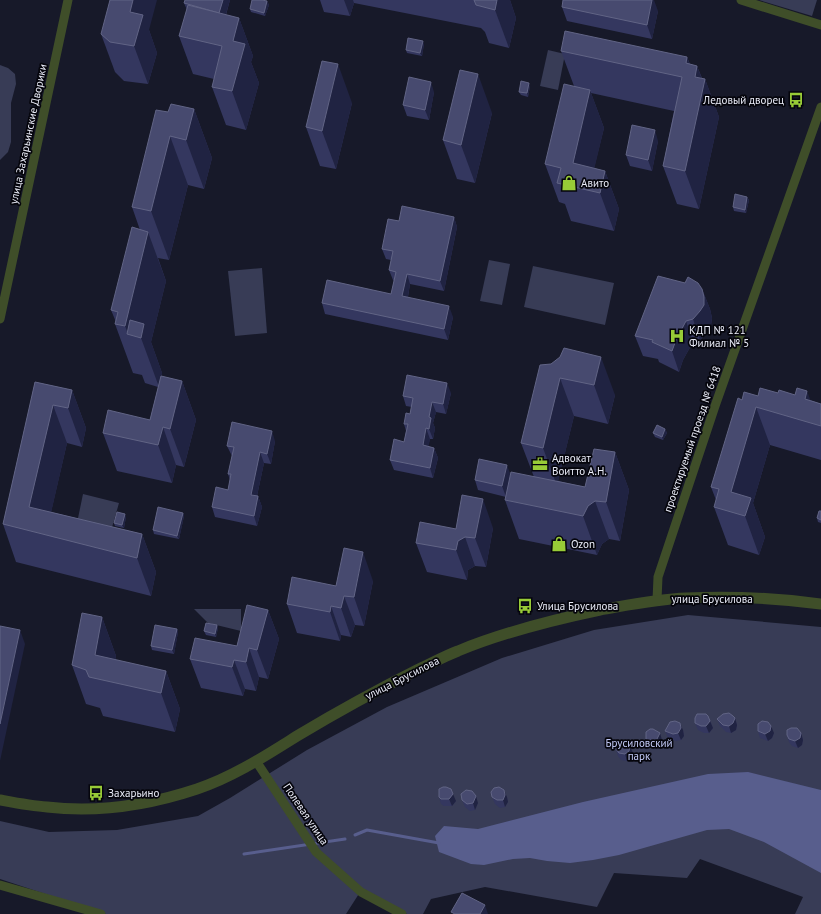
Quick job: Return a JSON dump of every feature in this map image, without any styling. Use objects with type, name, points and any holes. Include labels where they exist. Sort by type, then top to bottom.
[{"type":"street","name":"улица Захарьинские Дворики","points":[[0,319],[68,0]]},
{"type":"street","points":[[741,0],[821,25]]},
{"type":"street","name":"проектируемый проезд № 6418","points":[[657,600],[658,577],[715,406],[821,107]]},
{"type":"street","name":"улица Брусилова","points":[[0,800],[48,808],[105,808],[134,805],[165,799],[199,788],[223,778],[256,761],[376,690],[458,651],[495,637],[562,618],[657,600],[685,598],[715,597],[791,600],[821,604]]},
{"type":"street","name":"Полевая улица","points":[[256,761],[316,852],[361,892],[402,914]]},
{"type":"street","points":[[0,885],[101,914]]},
{"type":"green space","points":[[759,0],[817,0],[812,16]]},
{"type":"green space","points":[[548,50],[565,54],[558,90],[540,86]]},
{"type":"green space","points":[[0,65],[8,68],[15,74],[16,84],[11,103],[11,142],[8,152],[0,160]]},
{"type":"green space","points":[[489,260],[510,264],[502,305],[480,301]]},
{"type":"green space","points":[[533,266],[614,283],[605,325],[524,307]]},
{"type":"green space","points":[[262,268],[267,333],[235,336],[228,271]]},
{"type":"green space","points":[[83,494],[119,503],[111,531],[77,523]]},
{"type":"green space","points":[[194,609],[241,609],[241,631],[208,623]]},
{"type":"green space","name":"Брусиловский парк","points":[[688,615],[821,627],[821,914],[795,914],[803,897],[700,859],[687,878],[614,873],[597,907],[485,887],[431,899],[423,914],[407,914],[362,889],[346,914],[106,914],[0,879],[0,821],[49,832],[117,830],[198,816],[307,750],[387,707],[502,658],[594,630]]},
{"type":"water","points":[[748,772],[821,790],[821,873],[764,842],[729,829],[707,830],[619,855],[570,863],[530,858],[513,859],[484,865],[471,864],[439,852],[435,836],[444,826],[478,829],[583,802],[708,774]]},
{"type":"building","points":[[110,0],[133,0],[130,12],[143,15],[134,46],[110,42],[101,34]]},
{"type":"building","points":[[185,0],[223,0],[219,13],[184,3]]},
{"type":"building","points":[[252,0],[267,1],[264,13],[250,9]]},
{"type":"building","points":[[474,0],[497,0],[495,10],[476,5]]},
{"type":"building","points":[[563,0],[652,0],[647,25],[562,7]]},
{"type":"building","points":[[188,5],[239,18],[233,41],[245,44],[232,91],[212,87],[222,46],[179,36]]},
{"type":"building","points":[[565,31],[687,57],[686,63],[697,66],[695,77],[705,79],[685,171],[663,166],[682,77],[561,51]]},
{"type":"building","points":[[408,38],[423,41],[420,53],[406,50]]},
{"type":"building","points":[[322,61],[338,64],[322,131],[306,127]]},
{"type":"building","points":[[460,70],[478,74],[461,145],[443,140]]},
{"type":"building","points":[[409,77],[431,82],[425,110],[403,105]]},
{"type":"building","points":[[521,81],[529,83],[527,93],[519,92]]},
{"type":"building","points":[[564,84],[590,90],[573,163],[605,171],[600,193],[557,183],[561,168],[545,164]]},
{"type":"building","points":[[171,104],[194,109],[186,140],[170,136],[151,211],[132,207],[156,110],[168,112]]},
{"type":"building","points":[[632,125],[655,130],[648,160],[626,155]]},
{"type":"building","points":[[735,194],[747,197],[745,210],[733,207]]},
{"type":"building","points":[[402,206],[454,217],[440,281],[407,274],[402,296],[449,306],[444,329],[322,303],[327,280],[391,294],[396,272],[389,270],[393,251],[382,249],[388,219],[399,221]]},
{"type":"building","points":[[132,227],[148,232],[125,326],[115,324],[118,312],[111,310]]},
{"type":"building","points":[[658,276],[685,283],[688,277],[698,283],[702,289],[704,297],[704,305],[693,319],[686,321],[672,351],[652,342],[653,340],[635,336]]},
{"type":"building","points":[[130,320],[144,324],[141,338],[127,334]]},
{"type":"building","points":[[564,348],[601,357],[594,385],[560,378],[543,448],[521,443],[540,365],[551,364],[560,357]]},
{"type":"building","points":[[407,375],[447,383],[443,404],[432,402],[429,417],[431,418],[429,429],[426,428],[423,445],[434,448],[430,468],[390,460],[394,439],[404,442],[408,424],[404,424],[406,413],[410,414],[413,398],[403,396]]},
{"type":"building","points":[[161,376],[182,381],[170,429],[163,427],[158,445],[103,433],[108,410],[150,420]]},
{"type":"building","points":[[35,382],[72,390],[68,408],[53,405],[29,507],[142,534],[137,558],[3,524]]},
{"type":"building","points":[[760,388],[778,393],[779,390],[795,395],[797,388],[807,391],[805,399],[821,404],[821,426],[756,407],[731,492],[751,498],[745,516],[714,507],[719,489],[711,487],[738,398],[742,400],[744,392],[758,396]]},
{"type":"building","points":[[232,422],[272,431],[267,454],[260,452],[251,495],[258,496],[254,516],[212,507],[216,487],[228,490],[231,474],[228,474],[234,447],[227,446]]},
{"type":"building","points":[[657,425],[665,429],[662,437],[653,433]]},
{"type":"building","points":[[594,449],[615,452],[606,502],[595,501],[588,506],[583,516],[505,500],[511,472],[585,487]]},
{"type":"building","points":[[479,459],[507,465],[502,486],[475,480]]},
{"type":"building","points":[[462,495],[483,499],[475,538],[465,537],[458,541],[456,550],[416,543],[420,522],[456,529]]},
{"type":"building","points":[[158,507],[183,513],[177,536],[153,530]]},
{"type":"building","points":[[819,511],[821,511],[821,520],[817,518]]},
{"type":"building","points":[[117,512],[125,514],[122,525],[114,523]]},
{"type":"building","points":[[344,548],[363,552],[354,597],[344,596],[341,608],[331,606],[330,612],[287,604],[292,577],[336,586]]},
{"type":"building","points":[[247,605],[268,610],[257,650],[249,648],[246,662],[234,660],[232,667],[190,659],[195,638],[237,646]]},
{"type":"building","points":[[82,613],[102,617],[95,655],[166,671],[161,693],[89,677],[86,670],[72,665]]},
{"type":"building","points":[[206,623],[217,625],[215,634],[204,631]]},
{"type":"building","points":[[155,625],[177,629],[172,650],[151,646]]},
{"type":"building","points":[[0,626],[20,630],[0,724]]},
{"type":"building","points":[[729,713],[735,718],[733,723],[729,726],[723,725],[717,719],[723,714]]},
{"type":"building","points":[[697,714],[706,714],[708,716],[710,721],[706,726],[701,726],[695,723]]},
{"type":"building","points":[[675,721],[680,723],[681,728],[678,733],[673,734],[665,731],[670,722]]},
{"type":"building","points":[[762,721],[768,722],[771,726],[770,731],[765,734],[758,731],[758,724]]},
{"type":"building","points":[[797,728],[801,733],[800,738],[795,741],[789,739],[787,735],[787,730]]},
{"type":"building","points":[[650,729],[660,733],[656,741],[651,742],[646,739],[646,732]]},
{"type":"building","points":[[621,741],[627,742],[630,746],[629,751],[625,754],[619,753],[616,749],[617,744]]},
{"type":"building","points":[[443,787],[451,789],[453,794],[449,799],[441,799],[439,797],[439,789]]},
{"type":"building","points":[[499,787],[504,790],[505,795],[503,800],[497,800],[492,797],[491,792],[494,788]]},
{"type":"building","points":[[466,790],[472,791],[476,796],[473,803],[467,804],[462,800],[461,794]]},
{"type":"building","points":[[462,893],[485,905],[480,914],[455,914],[451,912]]},
{"type":"waterway","points":[[355,835],[367,830],[439,843]]},
{"type":"waterway","points":[[244,854],[345,839]]},
{"type":"place","name":"Ледовый дворец","points":[[796,100]]},
{"type":"place","name":"Авито","points":[[569,183]]},
{"type":"place","name":"КДП № 121 Филиал № 5","points":[[677,336]]},
{"type":"place","name":"Адвокат Воитто А.Н.","points":[[540,464]]},
{"type":"place","name":"Ozon","points":[[559,544]]},
{"type":"place","name":"Улица Брусилова","points":[[525,606]]},
{"type":"place","name":"Захарьино","points":[[96,793]]}]
